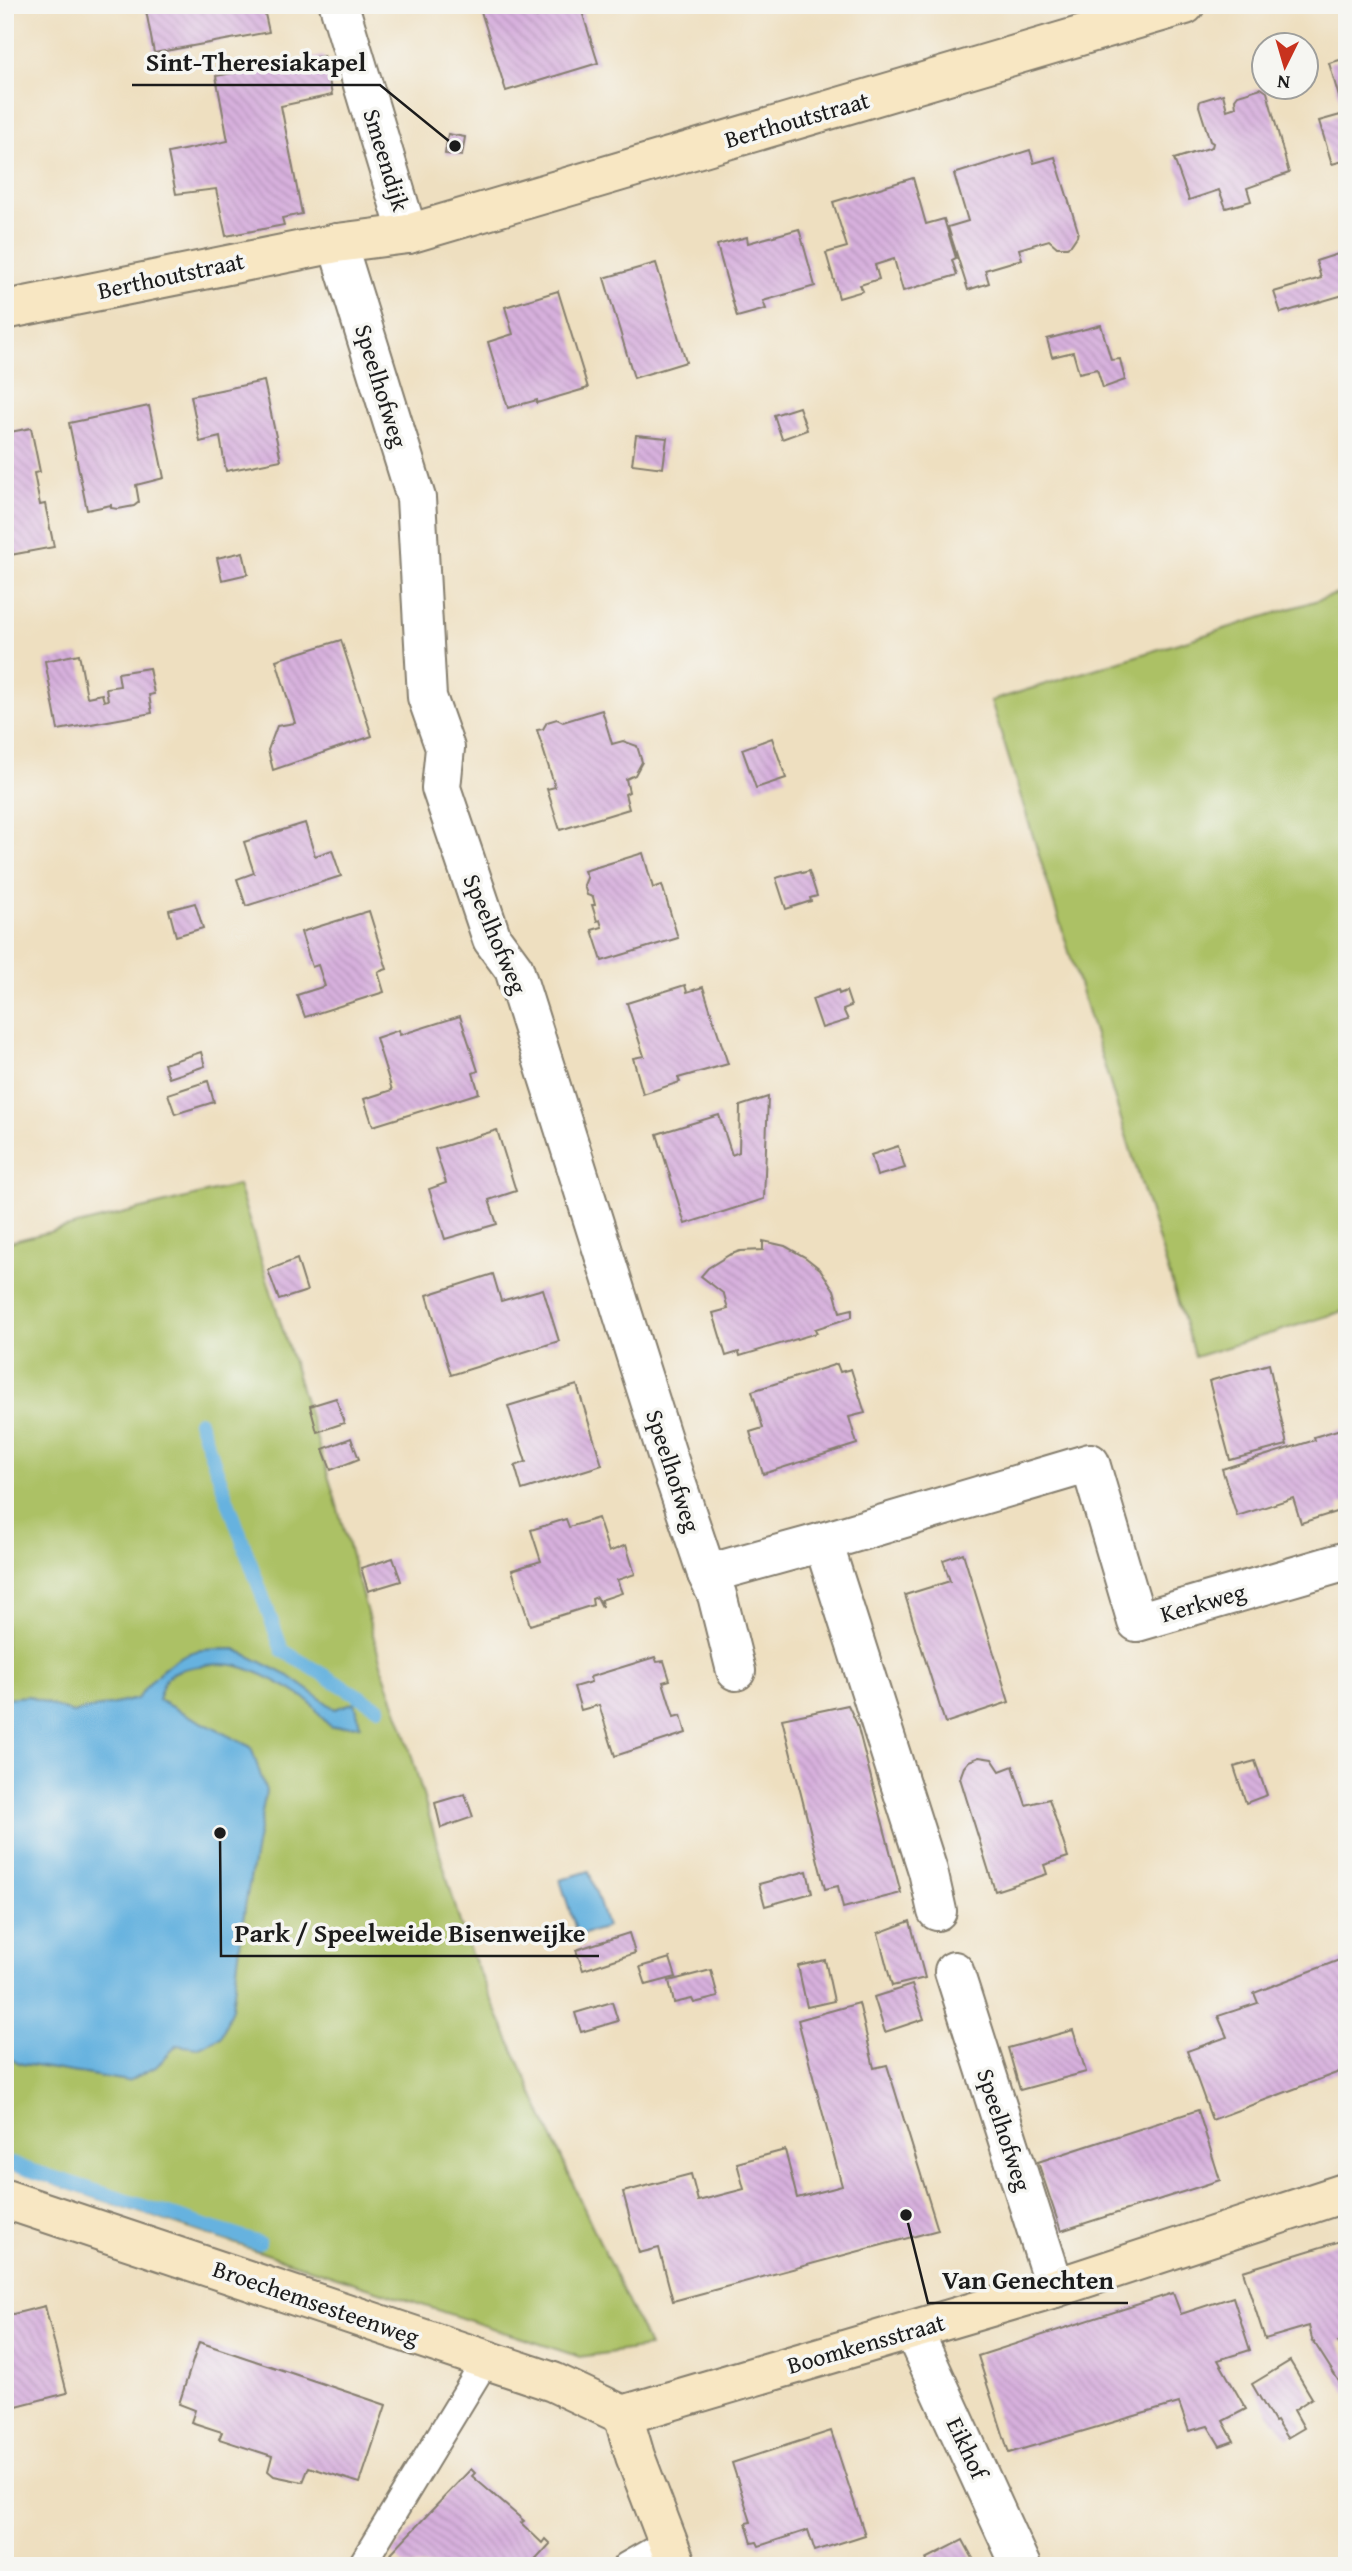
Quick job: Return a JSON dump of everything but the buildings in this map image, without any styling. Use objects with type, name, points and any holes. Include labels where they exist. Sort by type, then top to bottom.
[{"type":"street","name":"Smeendijk","points":[[339,5],[408,234]]},
{"type":"street","name":"Berthoutstraat","points":[[5,310],[337,243],[408,234],[1185,5]]},
{"type":"street","name":"Speelhofweg","points":[[337,243],[416,498],[427,697],[445,748],[441,788],[492,939],[514,969],[663,1444],[707,1574],[717,1595],[736,1671]]},
{"type":"street","name":"Kerkweg","points":[[823,1542],[1090,1463],[1137,1622],[1347,1561]]},
{"type":"street","points":[[707,1574],[823,1542],[928,1871],[937,1911]]},
{"type":"street","name":"Speelhofweg","points":[[954,1971],[1055,2288]]},
{"type":"street","name":"Boomkensstraat","points":[[623,2415],[1055,2288],[1347,2192]]},
{"type":"street","name":"Broechemsesteenweg","points":[[5,2199],[553,2382],[623,2415]]},
{"type":"street","name":"Eikhof","points":[[913,2330],[1021,2566]]},
{"type":"street","points":[[623,2415],[635,2456],[672,2554]]},
{"type":"lane","points":[[360,2566],[486,2360]]},
{"type":"lane","points":[[626,2566],[672,2554]]},
{"type":"green space","points":[[1347,591],[1347,1310],[1195,1357],[991,701]]},
{"type":"green space","points":[[238,1185],[335,1498],[384,1674],[403,1726],[465,1940],[582,2204],[649,2347],[580,2357],[5,2168],[5,1243]]},
{"type":"water","points":[[235,1649],[289,1676],[335,1709],[355,1702],[360,1725],[331,1727],[313,1705],[291,1689],[238,1666],[187,1668],[170,1675],[163,1685],[158,1700],[251,1747],[266,1791],[245,1907],[232,2008],[221,2037],[197,2048],[177,2045],[156,2067],[128,2081],[22,2064],[5,2057],[5,1698],[28,1696],[72,1713],[137,1699],[162,1670],[187,1654],[205,1650]]},
{"type":"water","points":[[589,1871],[607,1927],[578,1936],[560,1880]]},
{"type":"waterway","points":[[199,1421],[282,1650],[379,1708]]},
{"type":"waterway","points":[[5,2162],[259,2243]]},
{"type":"place","name":"Sint-Theresiakapel","points":[[455,146]]},
{"type":"place","name":"Park / Speelweide Bisenweijke","points":[[220,1833]]},
{"type":"place","name":"Van Genechten","points":[[906,2215]]}]
